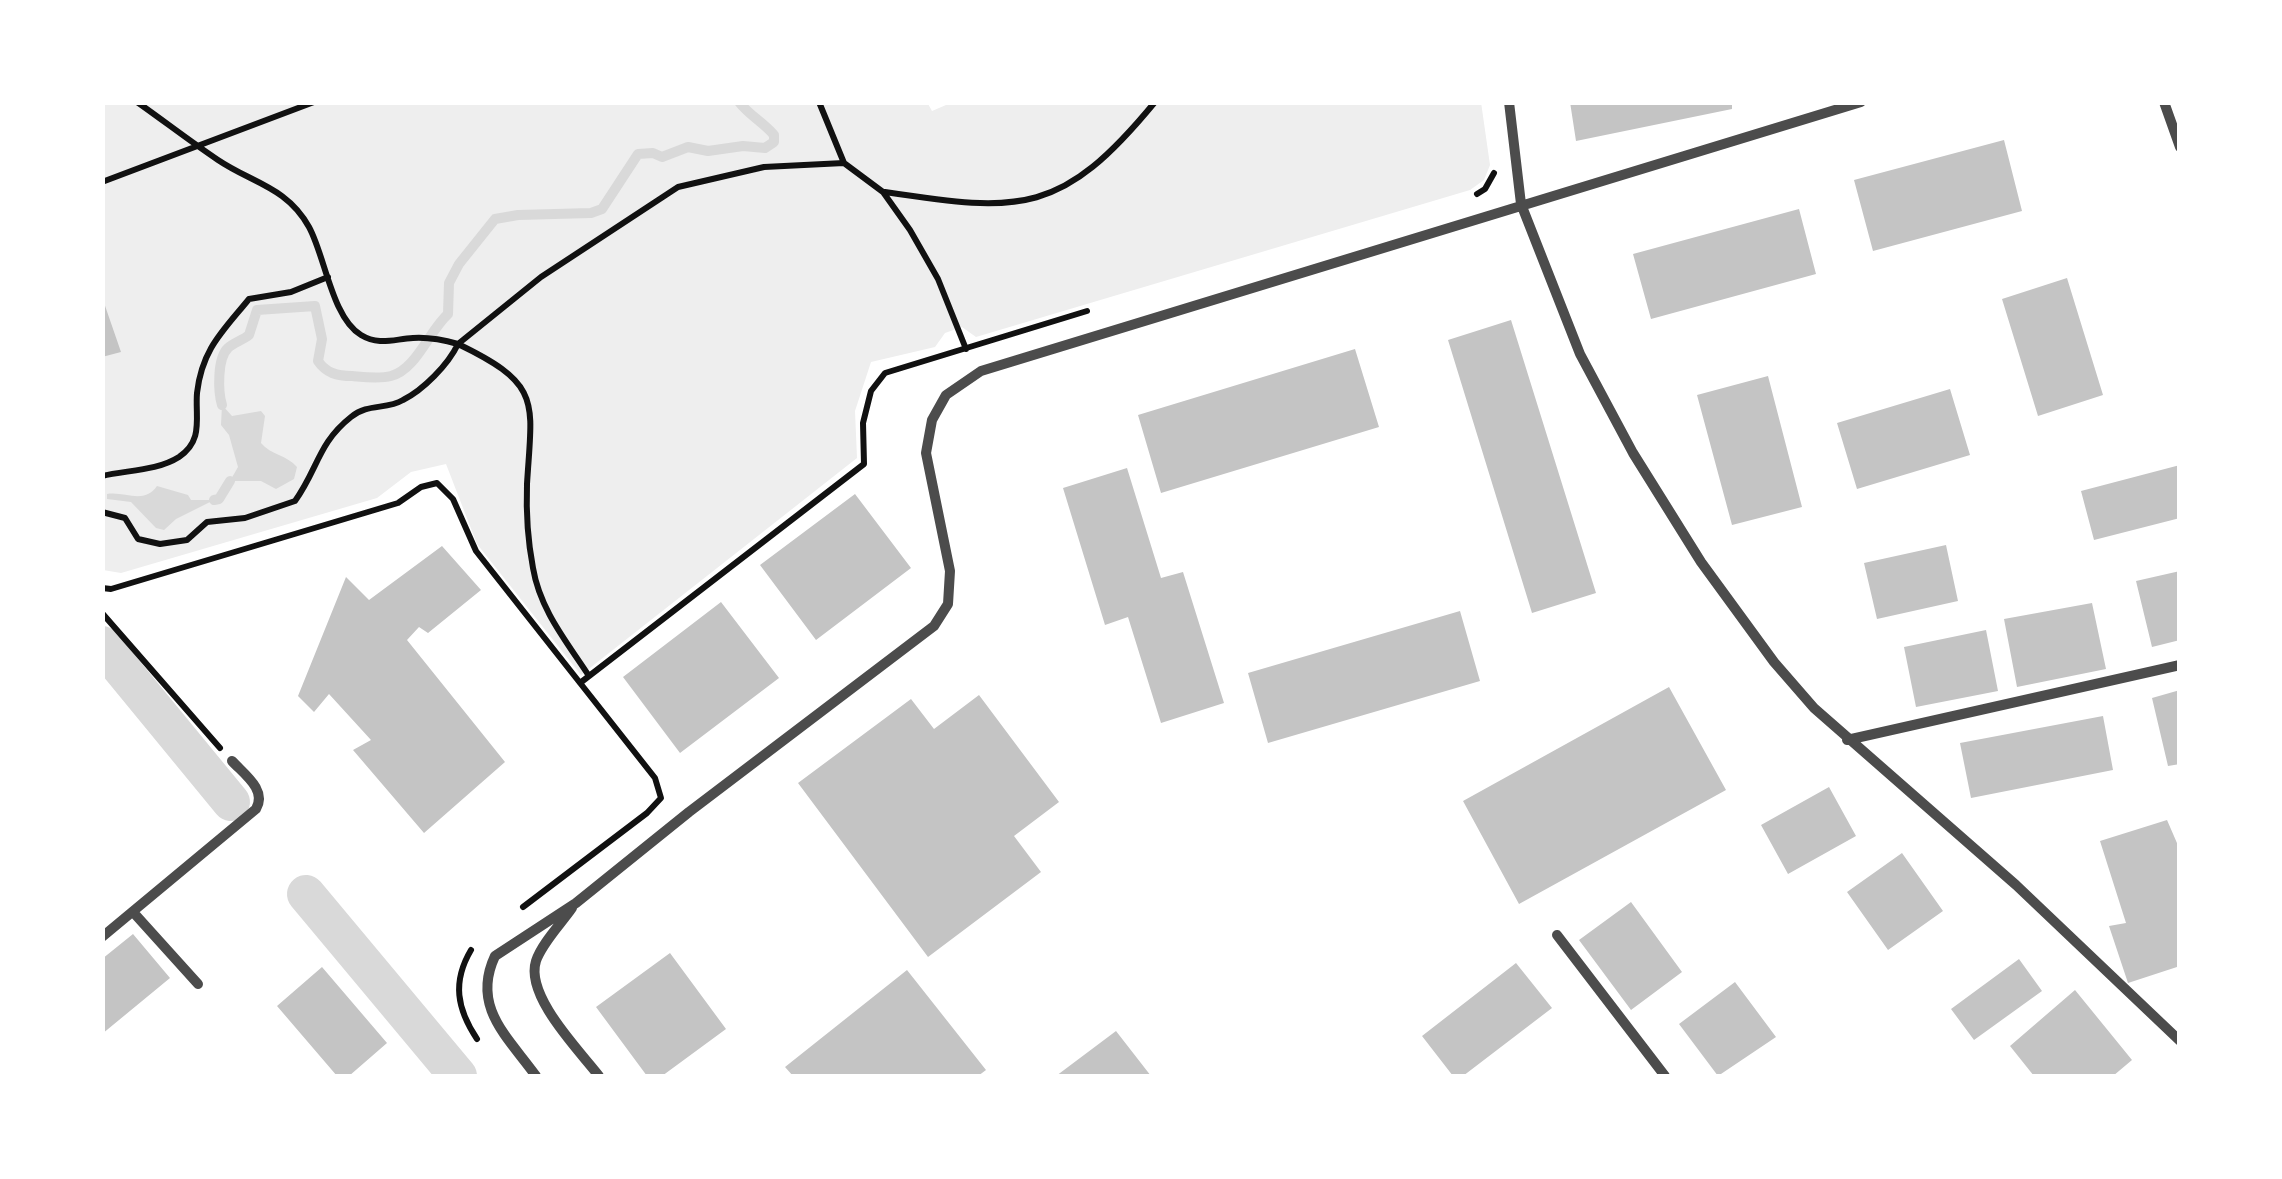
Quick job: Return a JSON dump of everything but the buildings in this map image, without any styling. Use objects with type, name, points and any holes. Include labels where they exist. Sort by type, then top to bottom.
[{"type":"street","points":[[1509,102],[1522,204],[1580,354],[1701,562],[1774,662],[1846,740],[2016,884],[2180,1042]]},
{"type":"street","points":[[536,1076],[489,1010],[485,991],[495,956],[576,904],[689,812],[934,626],[948,604],[950,571],[926,453],[932,420],[946,394],[981,370],[1861,102]]},
{"type":"street","points":[[2163,105],[2180,147]]},
{"type":"street","points":[[1846,740],[2180,665]]},
{"type":"street","points":[[102,938],[256,810],[261,802],[260,792],[232,761]]},
{"type":"street","points":[[576,904],[537,958],[536,985],[544,1004],[599,1076]]},
{"type":"street","points":[[133,912],[198,984]]},
{"type":"street","points":[[1557,935],[1665,1076]]},
{"type":"path","points":[[137,102],[221,162],[286,198],[309,226],[347,322],[356,332],[373,342],[414,338],[458,344],[490,360],[516,382],[531,409],[533,435],[527,486],[533,572],[545,607],[589,676]]},
{"type":"path","points":[[102,182],[314,102]]},
{"type":"path","points":[[819,102],[844,163],[883,192],[938,279],[964,348],[981,370]]},
{"type":"path","points":[[883,192],[965,204],[1019,204],[1035,199],[1087,172],[1120,144],[1155,102]]},
{"type":"path","points":[[1474,197],[1494,175],[1495,160]]},
{"type":"path","points":[[102,512],[125,518],[138,539],[160,544],[188,540],[207,522],[245,518],[295,501],[327,438],[354,414],[368,406],[403,401],[434,375],[458,344],[541,277],[678,187],[764,167],[844,163]]},
{"type":"path","points":[[102,476],[178,458],[194,442],[203,361],[210,345],[249,298],[291,292],[328,277]]},
{"type":"path","points":[[580,683],[864,464],[863,423],[871,391],[886,373],[1097,308]]},
{"type":"path","points":[[102,588],[111,589],[398,503],[421,487],[437,483],[453,499],[476,551],[655,778],[661,798],[647,813],[522,908]]},
{"type":"path","points":[[102,613],[232,761]]},
{"type":"path","points":[[474,944],[460,968],[460,1007],[484,1049]]},
{"type":"shaded area","points":[[927,102],[932,111],[953,102],[1481,102],[1490,165],[1484,180],[1470,190],[976,337],[962,327],[945,333],[935,347],[871,362],[855,411],[857,458],[581,675],[477,544],[446,464],[411,472],[377,498],[121,573],[103,570],[102,103]]},
{"type":"shaded area","points":[[222,405],[232,416],[261,411],[265,416],[261,443],[297,467],[294,479],[276,489],[261,481],[230,481],[238,467],[229,435],[221,425]]},
{"type":"shaded area","points":[[157,486],[188,495],[191,500],[214,500],[176,519],[164,530],[156,528],[131,502],[107,499],[107,494],[146,495]]},
{"type":"waterway","points":[[222,405],[219,384],[224,353],[249,335],[257,310],[315,306],[322,339],[318,361],[325,368],[341,375],[391,376],[408,366],[448,314],[449,283],[495,219],[602,209],[638,154],[662,157],[688,147],[708,151],[743,146],[765,148],[774,142],[774,135],[739,102]]},
{"type":"waterway","points":[[214,500],[219,499],[230,481]]},
{"type":"waterway","points":[[102,645],[231,802]]},
{"type":"waterway","points":[[306,894],[458,1076]]}]
